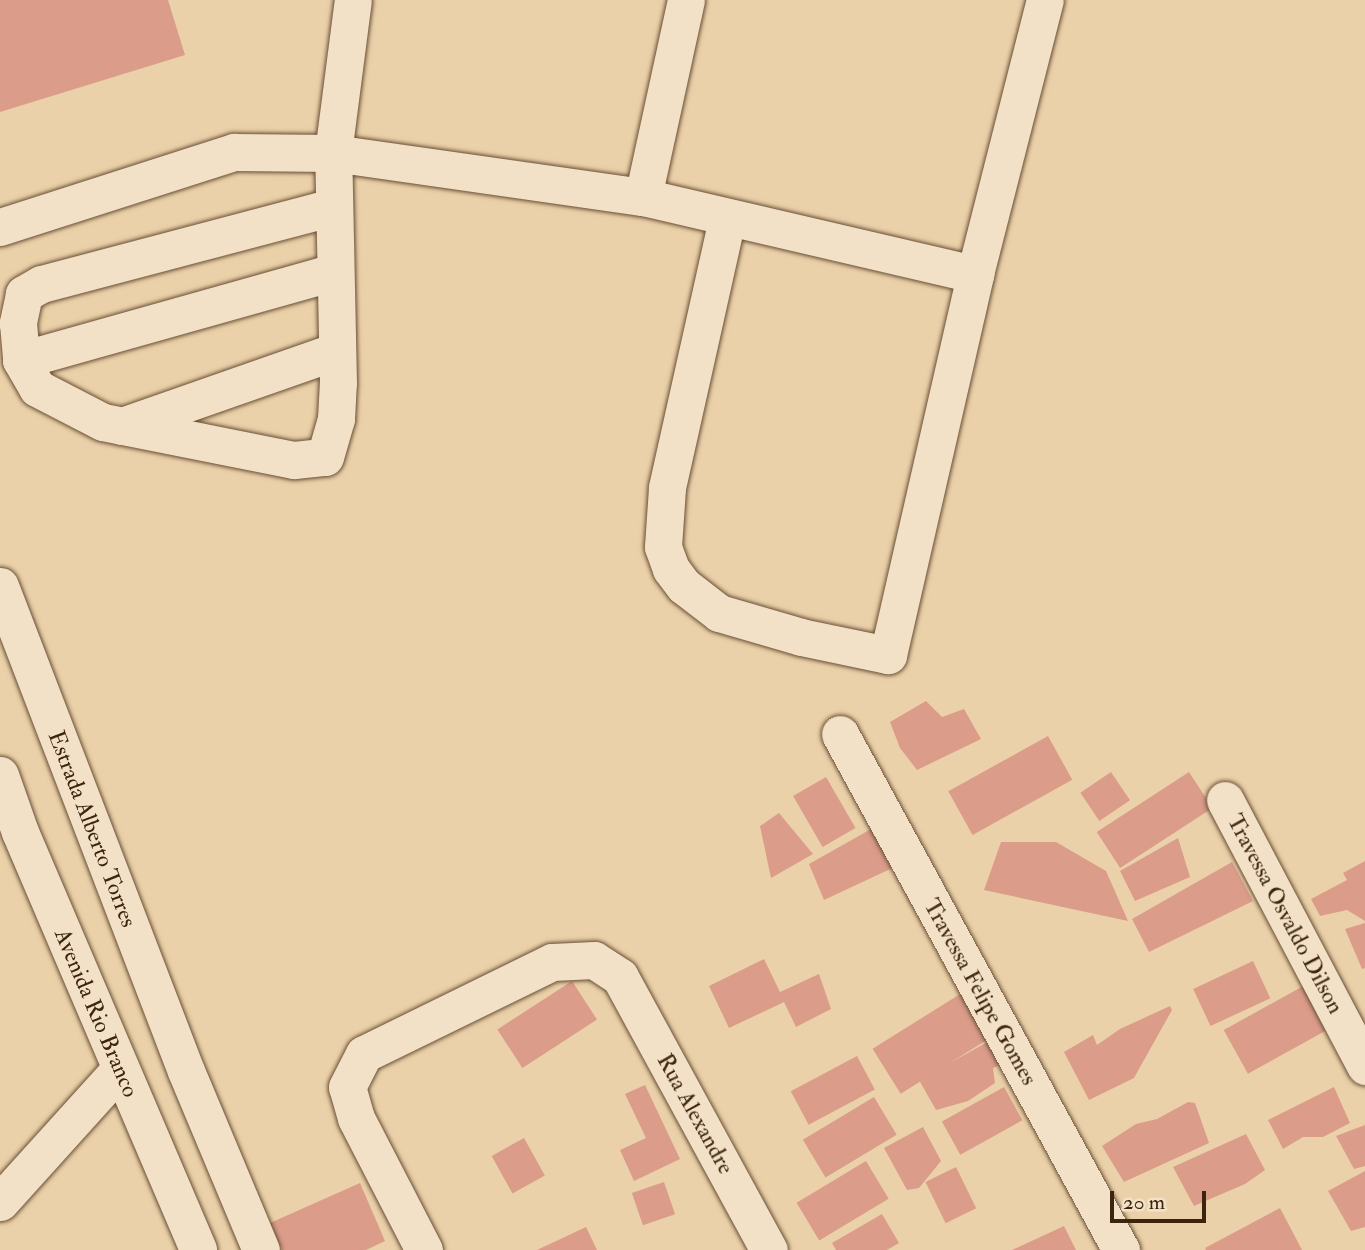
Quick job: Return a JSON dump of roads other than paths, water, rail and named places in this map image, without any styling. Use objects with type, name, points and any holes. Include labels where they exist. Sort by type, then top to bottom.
[{"type":"street","points":[[333,207],[41,285],[24,294],[18,323],[21,360],[37,388],[69,408],[120,427],[294,460],[325,457],[336,419],[333,153],[353,0]]},
{"type":"street","points":[[643,197],[686,0]]},
{"type":"street","points":[[727,219],[667,488],[663,547],[671,569],[684,586],[719,613],[801,637],[888,655],[975,274],[1045,0]]},
{"type":"street","points":[[0,227],[234,152],[333,153],[643,197],[727,219],[975,274]]},
{"type":"street","points":[[21,360],[334,272]]},
{"type":"street","points":[[120,427],[336,351]]},
{"type":"street","name":"Estrada Alberto Torres","points":[[0,586],[186,1071],[261,1250]]},
{"type":"street","name":"Travessa Felipe Gomes","points":[[840,734],[1121,1250]]},
{"type":"street","name":"Avenida Rio Branco","points":[[0,775],[20,832],[198,1250]]},
{"type":"street","name":"Travessa Osvaldo Dilson","points":[[1225,800],[1365,1066]]},
{"type":"street","name":"Rua Alexandre","points":[[424,1250],[356,1118],[347,1087],[364,1054],[552,961],[594,960],[620,977],[769,1250]]},
{"type":"street","points":[[0,1202],[120,1069]]}]
